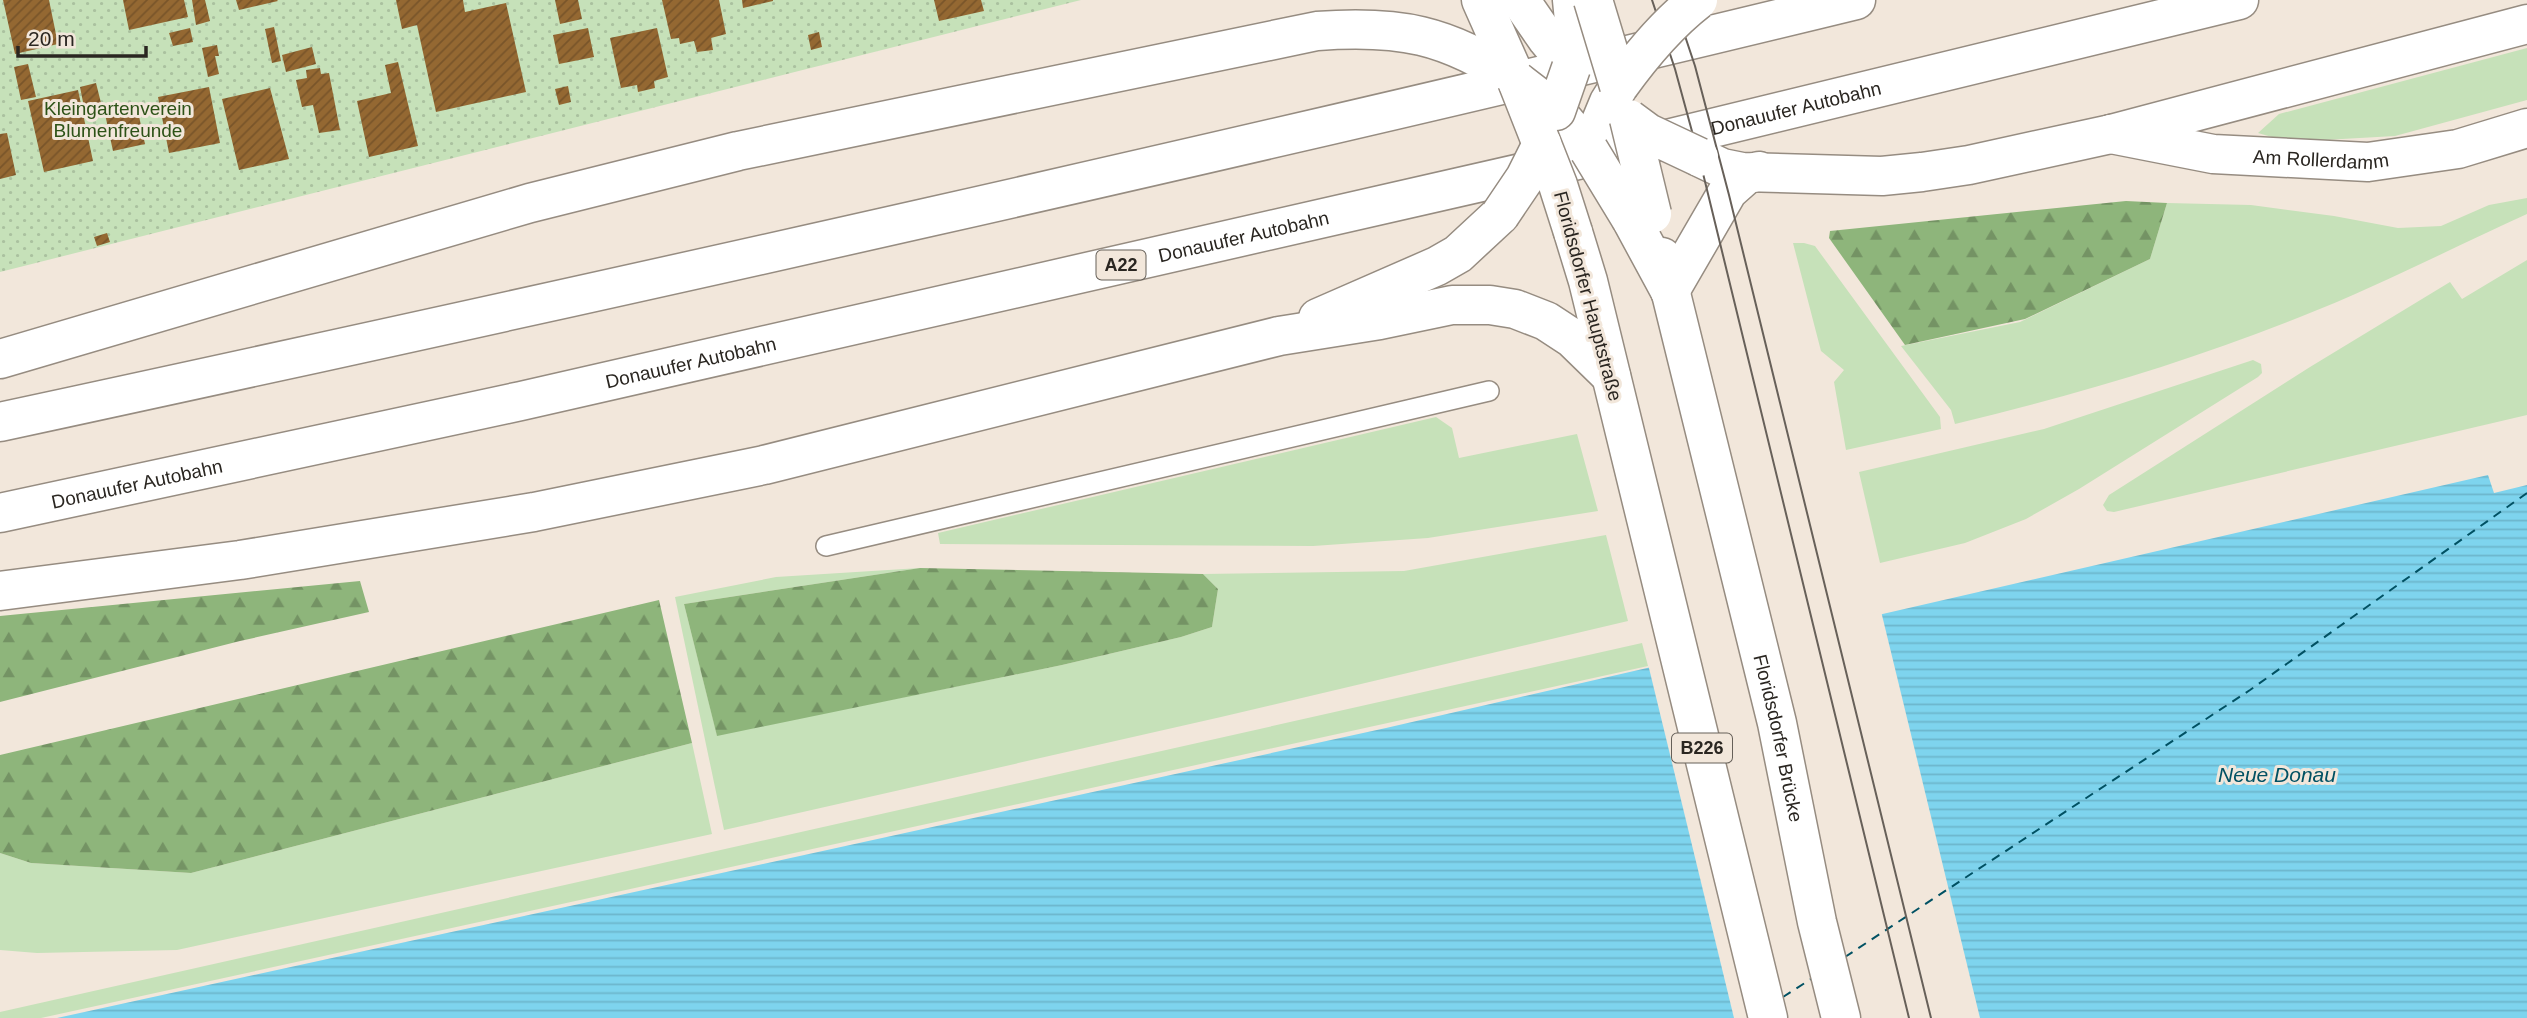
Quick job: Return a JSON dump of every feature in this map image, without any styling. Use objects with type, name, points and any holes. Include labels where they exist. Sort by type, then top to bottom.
[{"type":"main road","points":[[1317,31],[1348,17],[1371,0]]},
{"type":"main road","points":[[1279,336],[1372,292],[1409,280],[1437,266],[1458,254],[1500,215],[1525,178],[1549,128],[1571,68],[1574,20],[1572,0]]},
{"type":"main road","points":[[1593,0],[1619,103],[1641,216],[1670,291]]},
{"type":"main road","points":[[1578,231],[1583,178],[1589,150],[1662,32],[1698,0]]},
{"type":"main road","points":[[0,422],[529,307],[1571,69],[1856,0]]},
{"type":"main road","name":"Donauufer Autobahn","points":[[0,513],[521,401],[1622,150],[2239,0]]},
{"type":"main road","points":[[1504,7],[1517,81]]},
{"type":"main road","points":[[1504,7],[1571,68],[1672,146],[1722,167],[1742,172],[1882,176],[1969,165],[2111,134],[2527,24]]},
{"type":"main road","points":[[0,359],[530,204],[738,151],[1317,31],[1379,29],[1412,32],[1439,39],[1488,61],[1517,81],[1549,128],[1589,150],[1641,216]]},
{"type":"main road","name":"Floridsdorfer Hauptstraße","points":[[1549,128],[1578,231],[1635,478],[1768,1018]]},
{"type":"main road","name":"Am Rollerdamm","points":[[2111,134],[2213,154],[2368,162],[2458,149],[2527,128]]},
{"type":"main road","points":[[1670,291],[1724,197],[1738,180],[1777,172]]},
{"type":"main road","name":"Floridsdorfer Brücke","points":[[1670,291],[1777,723],[1817,922],[1841,1018]]},
{"type":"main road","points":[[0,591],[240,560],[534,512],[764,465],[1279,336],[1452,305],[1490,304],[1515,309],[1546,321],[1572,338],[1611,376]]},
{"type":"lane","points":[[826,546],[1489,391]]},
{"type":"green space","name":"Kleingartenverein Blumenfreunde","points":[[0,0],[1081,0],[0,272]]},
{"type":"green space","points":[[2527,48],[2527,100],[2395,136],[2289,142],[2258,133],[2279,114]]},
{"type":"green space","points":[[2527,198],[2527,214],[2300,317],[2129,377],[1955,424],[1951,410],[1901,346],[2020,322],[2150,259],[2167,203],[2251,205],[2398,228],[2441,226],[2489,205]]},
{"type":"green space","points":[[2126,201],[2167,203],[2150,259],[2025,319],[1905,345],[1829,238],[1830,231]]},
{"type":"green space","points":[[1793,243],[1815,246],[1940,417],[1941,429],[1846,450],[1834,382],[1844,370],[1821,351]]},
{"type":"green space","points":[[2527,260],[2527,415],[2114,512],[2107,511],[2103,505],[2109,495],[2450,282],[2462,299]]},
{"type":"green space","points":[[2253,360],[2261,364],[2262,373],[2258,377],[2026,519],[1965,543],[1880,563],[1859,472],[2044,429]]},
{"type":"green space","points":[[1436,417],[1452,428],[1459,458],[1577,434],[1598,511],[1428,538],[1313,546],[940,544],[938,533]]},
{"type":"green space","points":[[1606,535],[1628,621],[724,830],[675,597],[776,577],[920,568],[684,604],[717,735],[1062,665],[1212,627],[1218,589],[1203,574],[1404,571]]},
{"type":"green space","points":[[920,568],[1203,574],[1218,589],[1212,627],[1181,637],[1062,665],[717,736],[684,604]]},
{"type":"green space","points":[[360,581],[369,612],[240,641],[0,702],[0,616]]},
{"type":"green space","points":[[659,600],[692,743],[191,873],[31,863],[0,853],[0,755]]},
{"type":"green space","points":[[1642,643],[1648,666],[41,1018],[0,1018],[0,1012]]},
{"type":"green space","points":[[692,743],[712,834],[177,950],[37,953],[0,950],[0,853],[31,863],[191,873]]},
{"type":"water","name":"Neue Donau","points":[[2488,475],[2494,493],[2527,485],[2527,1018],[57,1018],[1386,728]]},
{"type":"pier","points":[[1881,611],[1980,1018],[1734,1018],[1648,664]]},
{"type":"building","points":[[3,0],[49,0],[58,44],[15,54]]},
{"type":"building","points":[[123,0],[184,0],[188,17],[129,30]]},
{"type":"building","points":[[192,0],[205,0],[210,21],[196,25]]},
{"type":"building","points":[[236,0],[277,0],[278,1],[239,10]]},
{"type":"building","points":[[396,0],[463,0],[465,12],[506,3],[526,92],[436,112],[417,25],[402,29]]},
{"type":"building","points":[[555,0],[578,0],[582,19],[560,24]]},
{"type":"building","points":[[662,0],[719,0],[726,34],[711,38],[713,50],[697,52],[694,41],[680,44],[679,38],[671,39]]},
{"type":"building","points":[[742,0],[773,0],[773,1],[743,8]]},
{"type":"building","points":[[934,0],[981,0],[984,11],[939,21]]},
{"type":"building","points":[[274,27],[281,61],[272,63],[265,29]]},
{"type":"building","points":[[190,28],[193,42],[173,46],[169,33]]},
{"type":"building","points":[[588,28],[594,57],[559,64],[553,35]]},
{"type":"building","points":[[657,28],[668,77],[654,81],[655,88],[638,92],[637,85],[621,88],[610,38]]},
{"type":"building","points":[[819,32],[822,47],[811,50],[808,35]]},
{"type":"building","points":[[217,45],[219,56],[215,56],[219,74],[208,77],[202,48]]},
{"type":"building","points":[[312,47],[316,64],[286,72],[282,55]]},
{"type":"building","points":[[398,62],[418,146],[369,157],[357,101],[391,93],[385,65]]},
{"type":"building","points":[[28,64],[36,97],[21,100],[14,67]]},
{"type":"building","points":[[320,68],[321,74],[329,73],[340,130],[319,133],[313,105],[302,107],[296,80],[307,78],[306,70]]},
{"type":"building","points":[[96,83],[101,103],[84,107],[80,87]]},
{"type":"building","points":[[568,86],[571,102],[559,105],[555,89]]},
{"type":"building","points":[[209,87],[220,143],[169,153],[158,97]]},
{"type":"building","points":[[270,88],[289,159],[239,170],[222,99]]},
{"type":"building","points":[[78,90],[93,161],[44,172],[28,101]]},
{"type":"building","points":[[137,107],[145,144],[113,151],[105,114]]},
{"type":"building","points":[[7,133],[16,175],[0,179],[0,134]]},
{"type":"building","points":[[107,233],[110,242],[97,246],[94,237]]},
{"type":"ferry route","points":[[1845,957],[2250,690],[2527,493]]},
{"type":"ferry route","points":[[1783,997],[1811,979]]},
{"type":"tram line","points":[[1652,0],[1675,69],[1699,157],[1909,1018]]},
{"type":"tram line","points":[[1673,0],[1695,66],[1729,195],[1931,1018]]}]
